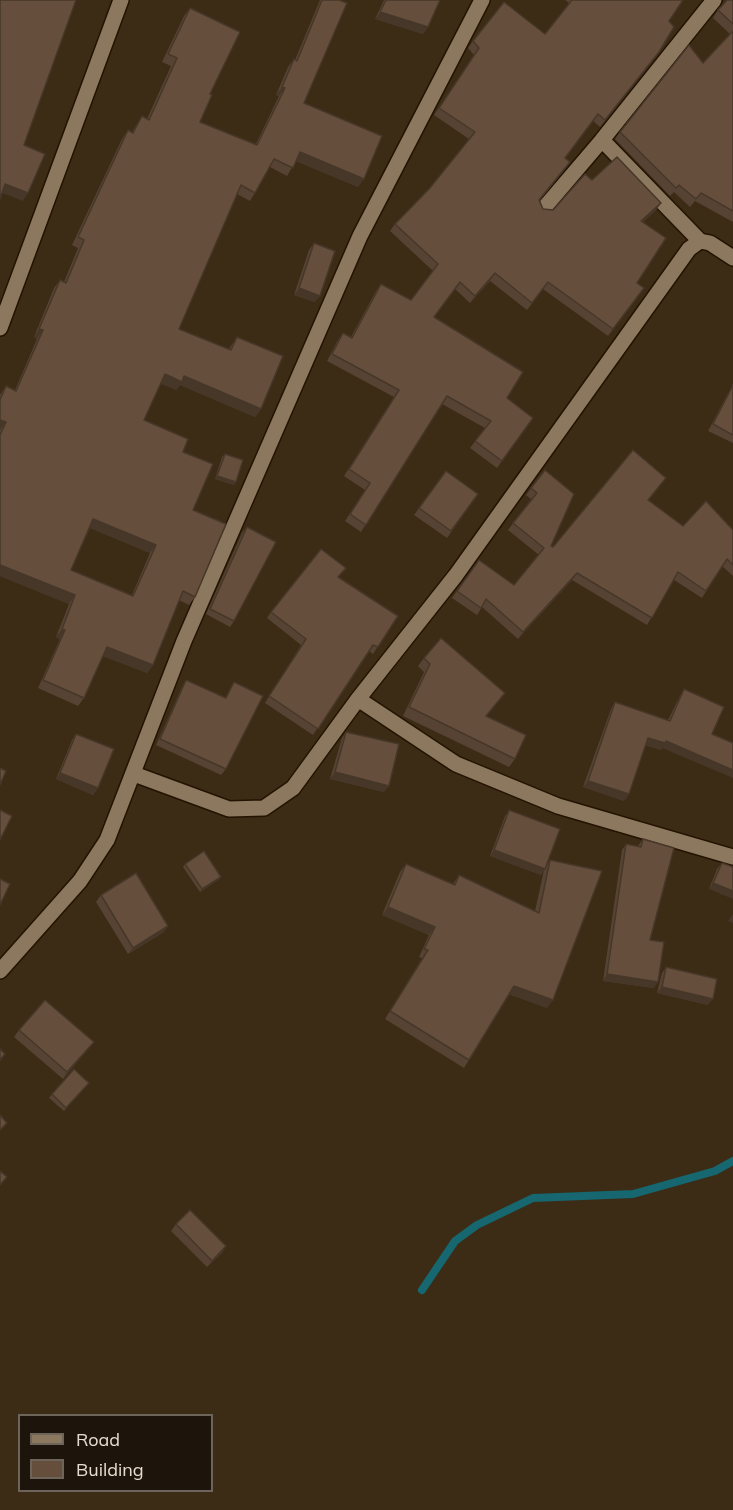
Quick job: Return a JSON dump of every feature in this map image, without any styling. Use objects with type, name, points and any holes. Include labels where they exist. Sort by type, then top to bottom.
[{"type":"street","points":[[0,328],[121,0]]},
{"type":"street","points":[[0,970],[80,881],[107,840],[184,641],[360,236],[482,0]]},
{"type":"street","points":[[544,208],[602,140],[714,0]]},
{"type":"street","points":[[602,140],[700,241],[710,243],[733,258]]},
{"type":"street","points":[[134,774],[229,809],[264,808],[293,788],[358,699],[456,575],[672,271],[689,249],[700,241]]},
{"type":"street","points":[[358,699],[456,764],[558,806],[733,857]]},
{"type":"building","points":[[0,0],[76,0],[24,145],[45,154],[28,193],[5,184],[0,199]]},
{"type":"building","points":[[322,0],[339,0],[347,3],[304,103],[382,136],[364,179],[300,152],[293,168],[274,159],[255,193],[241,185],[179,329],[231,350],[237,337],[283,356],[261,409],[184,376],[182,382],[165,374],[144,420],[188,439],[183,452],[213,464],[193,510],[226,524],[195,597],[183,591],[153,665],[107,647],[84,698],[43,680],[65,630],[62,629],[75,595],[0,565],[0,435],[6,422],[0,420],[0,400],[6,386],[16,391],[43,330],[39,329],[60,280],[66,283],[84,240],[78,237],[128,130],[133,133],[142,116],[149,120],[177,58],[168,54],[190,8],[240,32],[210,94],[212,95],[200,122],[257,145],[285,88],[282,87],[294,59],[297,61]],"holes":[[[93,519],[156,545],[133,596],[71,570]]]},
{"type":"building","points":[[386,0],[440,0],[428,27],[380,12]]},
{"type":"building","points":[[572,0],[683,0],[669,21],[674,27],[659,52],[605,120],[598,114],[565,158],[570,162],[539,200],[543,209],[553,210],[585,174],[592,180],[617,157],[661,203],[641,221],[666,238],[637,283],[644,288],[613,329],[548,282],[532,303],[495,273],[475,296],[460,282],[434,317],[523,372],[507,398],[533,418],[502,461],[475,441],[491,421],[447,396],[366,525],[350,514],[370,483],[349,469],[399,390],[332,354],[343,333],[352,338],[381,284],[411,300],[438,264],[395,224],[429,189],[475,132],[439,108],[479,48],[473,41],[504,2],[545,34]]},
{"type":"building","points":[[727,0],[733,0],[733,24],[718,10]]},
{"type":"building","points":[[733,31],[733,211],[701,193],[696,199],[679,185],[676,188],[620,132],[689,45],[703,63]]},
{"type":"building","points":[[314,243],[335,251],[320,296],[299,288]]},
{"type":"building","points":[[733,385],[733,435],[713,424]]},
{"type":"building","points":[[633,450],[666,478],[648,500],[683,526],[706,501],[733,530],[733,565],[727,559],[706,591],[678,572],[652,618],[577,573],[523,632],[486,599],[481,608],[457,591],[479,560],[514,585],[544,548],[513,523],[537,493],[531,488],[545,470],[574,494],[551,546],[553,547]]},
{"type":"building","points":[[225,454],[243,460],[236,482],[217,476]]},
{"type":"building","points":[[446,471],[478,494],[451,531],[419,508]]},
{"type":"building","points":[[247,527],[276,542],[234,621],[210,609]]},
{"type":"building","points":[[321,549],[346,568],[338,577],[398,616],[378,647],[373,645],[318,729],[269,696],[306,639],[271,612]]},
{"type":"building","points":[[441,638],[505,693],[486,716],[526,735],[515,759],[409,707],[430,664],[424,658]]},
{"type":"building","points":[[186,680],[226,698],[234,682],[263,696],[226,769],[160,739]]},
{"type":"building","points":[[684,689],[724,707],[712,734],[733,743],[733,770],[666,741],[665,743],[648,738],[629,794],[588,781],[615,702],[670,721]]},
{"type":"building","points":[[346,732],[399,744],[389,786],[335,772]]},
{"type":"building","points":[[76,734],[114,749],[98,788],[60,773]]},
{"type":"building","points":[[0,768],[6,771],[0,785]]},
{"type":"building","points":[[0,810],[12,816],[0,840]]},
{"type":"building","points":[[509,810],[560,829],[545,869],[494,850]]},
{"type":"building","points":[[643,839],[674,848],[650,940],[664,942],[658,982],[607,974],[626,844],[641,847]]},
{"type":"building","points":[[204,851],[221,877],[202,889],[185,864]]},
{"type":"building","points":[[550,860],[602,871],[553,1000],[514,986],[469,1060],[390,1011],[428,950],[424,949],[435,927],[388,907],[406,864],[455,885],[459,875],[539,913]]},
{"type":"building","points":[[722,863],[733,867],[733,891],[713,883]]},
{"type":"building","points":[[136,873],[168,926],[133,948],[101,895]]},
{"type":"building","points":[[0,879],[10,884],[0,905]]},
{"type":"building","points":[[666,967],[717,979],[713,999],[662,987]]},
{"type":"building","points":[[45,1000],[94,1042],[67,1072],[19,1030]]},
{"type":"building","points":[[0,1049],[5,1054],[0,1060]]},
{"type":"building","points":[[74,1069],[89,1083],[66,1108],[52,1094]]},
{"type":"building","points":[[0,1115],[7,1123],[0,1130]]},
{"type":"building","points":[[0,1171],[7,1177],[0,1185]]},
{"type":"building","points":[[190,1210],[226,1246],[212,1261],[176,1224]]},
{"type":"waterway","points":[[422,1290],[455,1241],[477,1225],[533,1198],[633,1194],[715,1171],[733,1161]]}]
